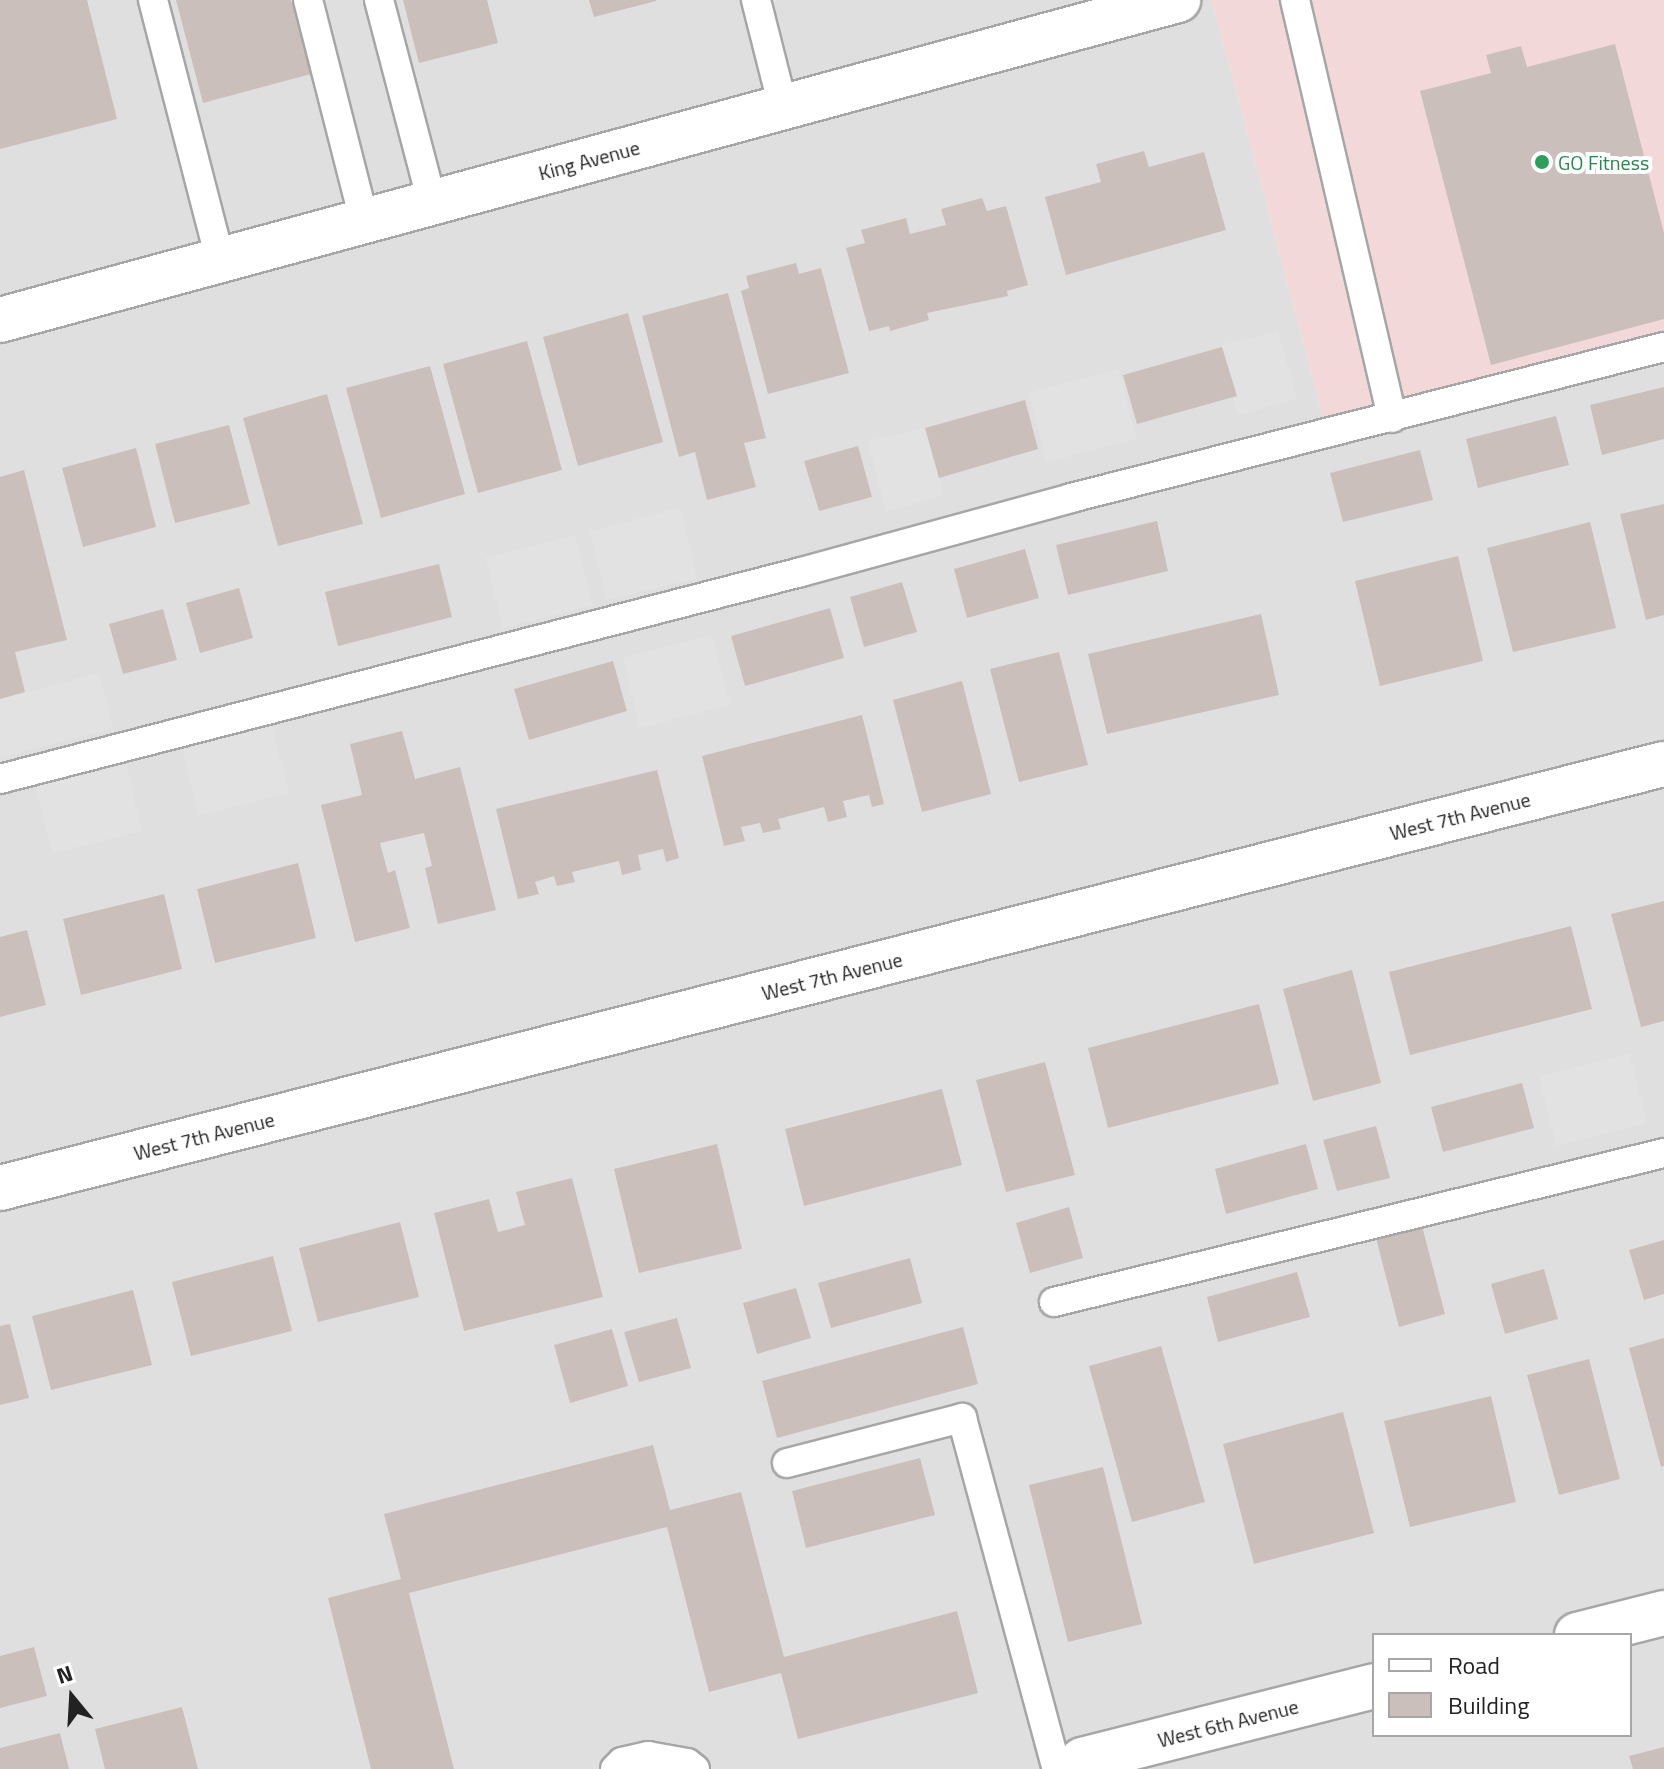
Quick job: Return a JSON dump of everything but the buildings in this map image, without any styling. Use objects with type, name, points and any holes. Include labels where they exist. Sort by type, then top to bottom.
[{"type":"street","name":"King Avenue","points":[[2,310],[220,260],[1156,3]]},
{"type":"street","name":"West 7th Avenue","points":[[0,1188],[1664,764]]},
{"type":"street","points":[[1585,1633],[1664,1613]]},
{"type":"street","name":"West 6th Avenue","points":[[1059,1766],[1372,1687]]},
{"type":"lane","points":[[153,0],[220,260]]},
{"type":"lane","points":[[308,0],[364,220]]},
{"type":"lane","points":[[379,0],[432,202]]},
{"type":"lane","points":[[756,0],[783,107]]},
{"type":"lane","points":[[1295,0],[1392,418]]},
{"type":"lane","points":[[0,779],[801,572],[1071,498],[1664,347]]},
{"type":"lane","points":[[1054,1302],[1664,1153]]},
{"type":"lane","points":[[787,1463],[962,1418],[1059,1766]]},
{"type":"lane","points":[[615,1769],[622,1762],[648,1756],[687,1763],[695,1769]]},
{"type":"shaded area","points":[[0,0],[1212,0],[1330,442],[1664,349],[1664,1769],[0,1769]]},
{"type":"shaded area","points":[[1212,0],[1664,0],[1664,349],[1330,442]]},
{"type":"shaded area","points":[[1278,331],[1297,399],[1238,415],[1221,345]]},
{"type":"shaded area","points":[[1118,369],[1137,439],[1047,462],[1029,393]]},
{"type":"shaded area","points":[[925,428],[944,495],[886,512],[868,441]]},
{"type":"shaded area","points":[[680,508],[697,578],[607,600],[590,531]]},
{"type":"shaded area","points":[[575,535],[593,606],[503,628],[486,558]]},
{"type":"shaded area","points":[[712,635],[730,705],[640,728],[623,658]]},
{"type":"shaded area","points":[[99,673],[113,728],[0,758],[0,699]]},
{"type":"shaded area","points":[[271,723],[289,793],[199,816],[181,746]]},
{"type":"shaded area","points":[[125,761],[142,831],[52,853],[35,783]]},
{"type":"shaded area","points":[[1629,1054],[1647,1123],[1556,1146],[1539,1076]]},
{"type":"place","name":"GO Fitness","points":[[1542,162]]}]
